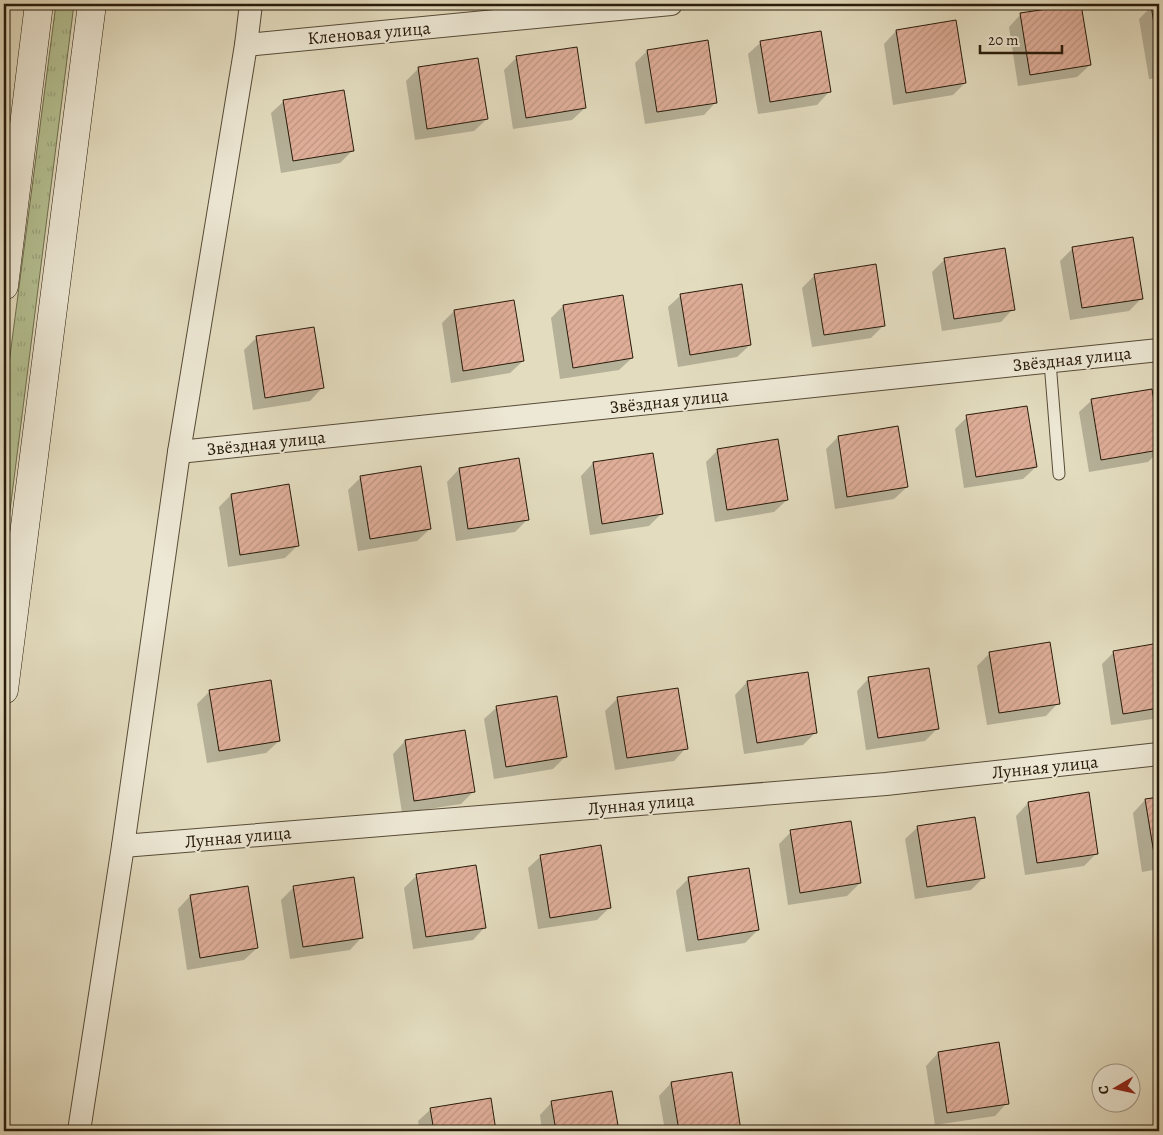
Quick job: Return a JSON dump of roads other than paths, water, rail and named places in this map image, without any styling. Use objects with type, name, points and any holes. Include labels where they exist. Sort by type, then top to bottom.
[{"type":"main road","points":[[4,286],[39,4]]},
{"type":"main road","points":[[4,690],[92,4]]},
{"type":"street","points":[[80,1131],[179,452],[246,45],[251,4]]},
{"type":"street","name":"Кленовая улица","points":[[246,45],[672,4]]},
{"type":"street","name":"Звёздная улица","points":[[179,452],[1159,350]]},
{"type":"street","name":"Лунная улица","points":[[123,846],[886,784],[1159,754]]},
{"type":"lane","points":[[1050,362],[1059,474]]}]
